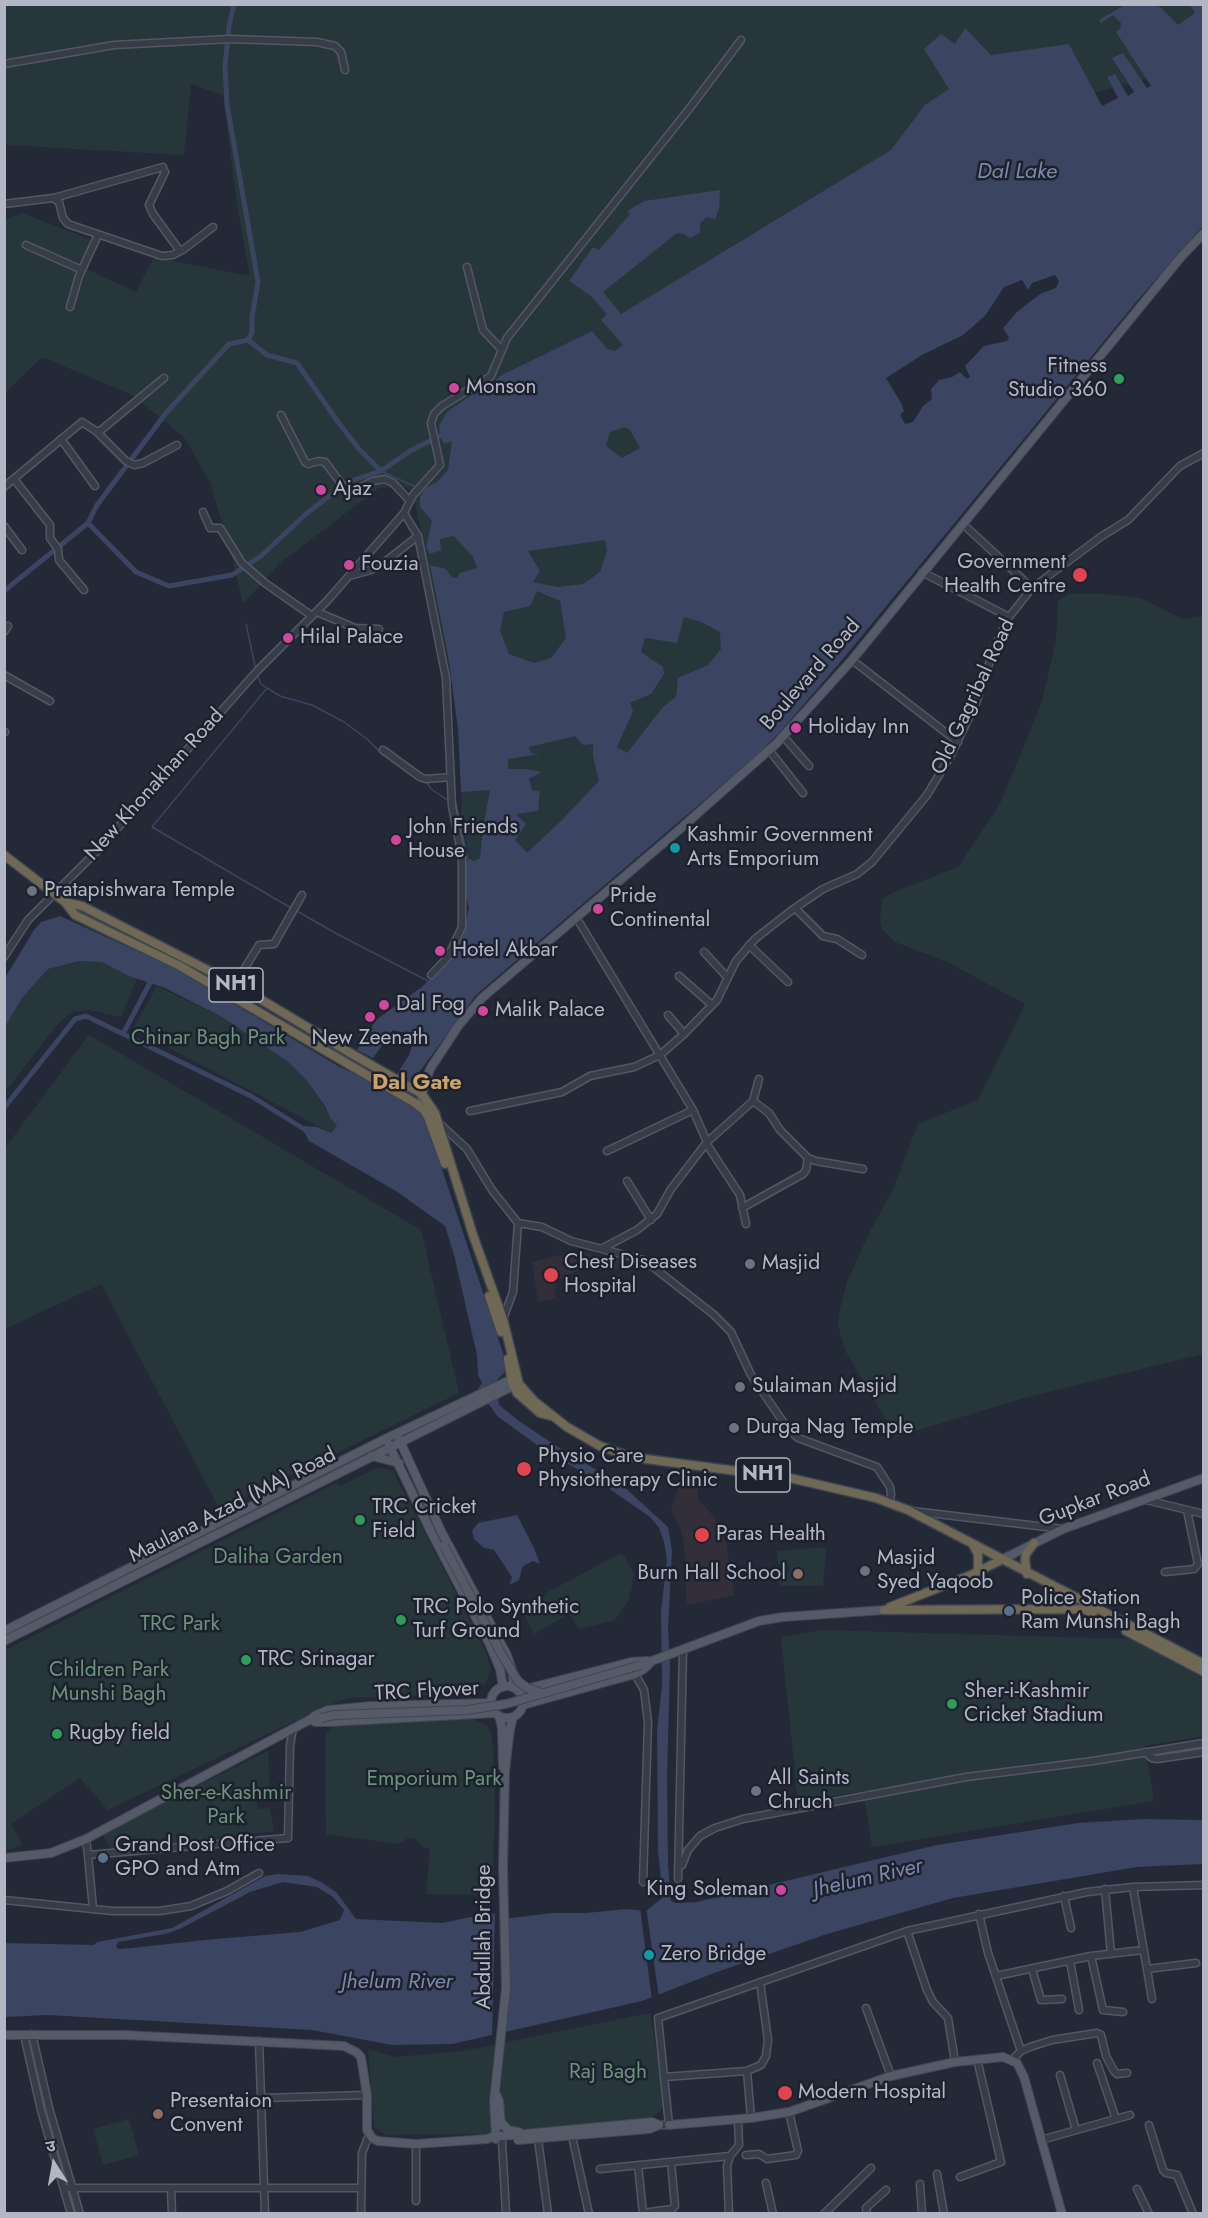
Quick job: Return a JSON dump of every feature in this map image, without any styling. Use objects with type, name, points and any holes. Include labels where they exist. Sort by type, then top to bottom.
[{"type":"highway","name":"NH1","points":[[4,855],[65,902],[75,915],[180,966],[421,1107],[433,1127],[492,1295],[503,1319],[512,1383]]},
{"type":"highway","name":"NH1","points":[[65,902],[82,906],[235,984],[418,1091],[432,1108],[437,1122],[492,1295],[512,1383],[567,1427],[600,1446],[631,1457],[790,1478],[876,1498],[909,1510],[1203,1672]]},
{"type":"highway","points":[[296,1033],[302,1024]]},
{"type":"highway","points":[[1027,1574],[1026,1554],[1034,1543]]},
{"type":"highway","points":[[973,1544],[978,1559],[978,1571]]},
{"type":"highway","points":[[884,1610],[1001,1560]]},
{"type":"highway","points":[[884,1610],[1088,1607]]},
{"type":"highway","name":"NH1","points":[[1102,1615],[1155,1638],[1203,1664]]},
{"type":"main road","name":"Boulevard Road","points":[[421,1107],[418,1091],[430,1069],[459,1025],[482,998],[680,829],[783,736],[852,660],[922,572],[1203,233]]},
{"type":"main road","name":"Maulana Azad (MA) Road","points":[[4,1630],[512,1383]]},
{"type":"main road","points":[[311,1719],[315,1722],[322,1722],[497,1714],[508,1718],[518,1714],[523,1705],[507,1656],[441,1531],[398,1438]]},
{"type":"main road","name":"Maulana Azad (MA) Road","points":[[4,1641],[372,1456],[388,1443]]},
{"type":"main road","points":[[388,1443],[490,1645],[500,1669],[503,1687]]},
{"type":"main road","points":[[372,1456],[399,1463]]},
{"type":"main road","name":"Gupkar Road","points":[[1001,1560],[1064,1529],[1203,1478]]},
{"type":"main road","name":"TRC Flyover","points":[[441,1531],[443,1543],[518,1681],[526,1688],[543,1694]]},
{"type":"main road","points":[[433,1536],[443,1543]]},
{"type":"main road","points":[[505,1771],[502,1766],[502,1728],[491,1703],[494,1692],[503,1687],[516,1689],[631,1662],[655,1660],[732,1630],[770,1619],[884,1610]]},
{"type":"main road","points":[[523,1705],[635,1674],[655,1660]]},
{"type":"main road","name":"TRC Flyover","points":[[311,1719],[335,1715],[467,1710],[506,1704],[655,1660]]},
{"type":"main road","points":[[4,1858],[51,1852],[86,1839],[322,1713],[340,1708],[491,1703]]},
{"type":"main road","points":[[505,1771],[513,1717]]},
{"type":"main road","name":"Abdullah Bridge","points":[[496,2091],[506,1988],[502,1868],[505,1771]]},
{"type":"main road","points":[[4,2035],[124,2035],[344,2046],[361,2057],[367,2095],[366,2123],[369,2135],[378,2141],[416,2144],[496,2139],[652,2122],[659,2125]]},
{"type":"main road","points":[[669,2125],[738,2120],[789,2112],[891,2076],[955,2062],[1004,2057],[1017,2062],[1024,2077],[1062,2214]]},
{"type":"main road","points":[[496,2091],[500,2101],[501,2122],[496,2139]]},
{"type":"main road","points":[[496,2091],[494,2102],[496,2139]]},
{"type":"main road","points":[[501,2122],[508,2130],[516,2132],[553,2132]]},
{"type":"main road","points":[[496,2139],[538,2139],[649,2129],[659,2125]]},
{"type":"street","points":[[4,64],[114,45],[230,39],[317,42],[335,46],[341,52],[345,70]]},
{"type":"street","points":[[467,267],[483,330],[501,349],[507,338],[741,40]]},
{"type":"street","points":[[4,204],[53,198],[164,170],[149,205],[180,251]]},
{"type":"street","points":[[53,198],[59,202],[63,218],[68,224],[162,256],[180,251],[213,227]]},
{"type":"street","points":[[70,307],[82,270],[98,235]]},
{"type":"street","points":[[26,245],[82,270]]},
{"type":"street","name":"New Khonakhan Road","points":[[4,957],[28,920],[103,844],[256,673],[315,614],[404,513],[411,498],[440,465],[431,423],[434,414],[441,406],[491,376],[501,349]]},
{"type":"street","points":[[96,431],[100,431],[164,378]]},
{"type":"street","points":[[281,416],[305,462],[308,464],[323,461],[347,492],[373,481],[386,479],[411,498]]},
{"type":"street","points":[[4,487],[83,422],[131,464],[143,463],[177,445]]},
{"type":"street","points":[[61,439],[95,486]]},
{"type":"street","name":"Old Gagribal Road","points":[[470,1111],[562,1092],[590,1076],[634,1067],[660,1054],[684,1034],[717,1000],[736,961],[749,945],[823,889],[857,874],[872,862],[927,795],[958,742],[976,703],[994,649],[1009,617],[1032,588],[1102,536],[1128,520],[1180,466],[1203,453]]},
{"type":"street","points":[[14,479],[50,524],[50,538],[55,544],[61,563],[84,590]]},
{"type":"street","points":[[203,512],[210,528],[220,528],[242,563],[265,583],[315,614],[355,628],[379,630]]},
{"type":"street","points":[[404,513],[417,536],[446,678],[452,806],[462,857],[461,889],[464,921],[448,957],[431,975]]},
{"type":"street","points":[[963,524],[1032,588]]},
{"type":"street","points":[[4,526],[22,549]]},
{"type":"street","points":[[348,577],[382,564],[417,536]]},
{"type":"street","points":[[922,572],[1009,617]]},
{"type":"street","points":[[852,660],[958,742]]},
{"type":"street","points":[[4,675],[50,701]]},
{"type":"street","points":[[783,736],[809,766]]},
{"type":"street","points":[[383,750],[420,777],[426,779],[452,777]]},
{"type":"street","points":[[769,750],[803,793]]},
{"type":"street","points":[[235,984],[259,945],[274,944],[302,895]]},
{"type":"street","points":[[795,908],[823,936],[837,939],[862,955]]},
{"type":"street","points":[[576,917],[693,1110],[707,1142],[740,1195],[746,1224]]},
{"type":"street","points":[[749,945],[788,982]]},
{"type":"street","points":[[704,952],[728,978]]},
{"type":"street","points":[[679,976],[712,1005]]},
{"type":"street","points":[[668,1015],[684,1034]]},
{"type":"street","points":[[602,1248],[651,1220],[662,1208],[671,1188],[707,1142],[753,1101],[759,1079]]},
{"type":"street","points":[[753,1101],[769,1113],[780,1130],[808,1158],[863,1169]]},
{"type":"street","points":[[607,1151],[693,1110]]},
{"type":"street","points":[[437,1122],[467,1149],[492,1190],[518,1223],[542,1227],[571,1241],[602,1248],[651,1264],[713,1314],[731,1332],[751,1375],[788,1429],[798,1438],[877,1467],[890,1487],[889,1503]]},
{"type":"street","points":[[742,1208],[803,1174],[808,1158]]},
{"type":"street","points":[[627,1181],[651,1220]]},
{"type":"street","points":[[503,1319],[513,1292],[518,1223]]},
{"type":"street","points":[[1146,1500],[1203,1514]]},
{"type":"street","points":[[909,1510],[1064,1529]]},
{"type":"street","points":[[1166,1572],[1194,1569],[1198,1564],[1187,1510]]},
{"type":"street","points":[[678,1880],[680,1650]]},
{"type":"street","points":[[635,1674],[644,1690],[648,1722],[643,1882]]},
{"type":"street","points":[[88,1855],[288,1838],[290,1746],[293,1728]]},
{"type":"street","points":[[681,1865],[688,1850],[700,1836],[715,1828],[743,1819],[966,1777],[1203,1743]]},
{"type":"street","points":[[1145,1752],[1157,1759],[1203,1752]]},
{"type":"street","points":[[86,1839],[93,1909]]},
{"type":"street","points":[[4,1900],[144,1912],[191,1906],[227,1891],[260,1873]]},
{"type":"street","points":[[659,2125],[669,2125],[658,2018],[907,1931],[1064,1896],[1133,1887],[1203,1885]]},
{"type":"street","points":[[1133,1887],[1152,1999]]},
{"type":"street","points":[[1106,1890],[1111,1954]]},
{"type":"street","points":[[1064,1896],[1071,1928]]},
{"type":"street","points":[[979,1914],[988,1953],[1021,2051]]},
{"type":"street","points":[[907,1931],[927,1990],[933,2002],[948,2018],[955,2062]]},
{"type":"street","points":[[996,1976],[1091,1956],[1143,1950]]},
{"type":"street","points":[[1091,1956],[1103,2010],[1123,2012]]},
{"type":"street","points":[[1070,1960],[1079,2010]]},
{"type":"street","points":[[1147,1969],[1196,1963]]},
{"type":"street","points":[[1032,1969],[1041,2000],[1062,1999]]},
{"type":"street","points":[[664,2077],[747,2071],[762,2065],[768,2048],[768,2033],[760,1982]]},
{"type":"street","points":[[866,2008],[891,2076]]},
{"type":"street","points":[[1012,2060],[1021,2051],[1052,2040],[1097,2033],[1101,2035],[1106,2055],[1114,2071],[1117,2074],[1127,2073]]},
{"type":"street","points":[[28,2034],[71,2214]]},
{"type":"street","points":[[259,2041],[265,2214]]},
{"type":"street","points":[[960,2177],[1001,2162],[977,2059]]},
{"type":"street","points":[[1097,2063],[1116,2119]]},
{"type":"street","points":[[747,2071],[751,2118]]},
{"type":"street","points":[[37,2074],[80,2214]]},
{"type":"street","points":[[1060,2075],[1076,2130]]},
{"type":"street","points":[[262,2098],[367,2095]]},
{"type":"street","points":[[746,2156],[759,2154],[767,2159],[796,2155],[798,2151],[789,2112]]},
{"type":"street","points":[[1041,2140],[1130,2115]]},
{"type":"street","points":[[729,2214],[726,2173],[730,2156],[739,2145],[738,2120]]},
{"type":"street","points":[[1149,2126],[1163,2170],[1166,2174],[1177,2175],[1193,2214]]},
{"type":"street","points":[[361,2214],[362,2153],[369,2135]]},
{"type":"street","points":[[572,2136],[589,2214]]},
{"type":"street","points":[[496,2139],[506,2214]]},
{"type":"street","points":[[538,2139],[548,2214]]},
{"type":"street","points":[[416,2144],[416,2201]]},
{"type":"street","points":[[600,2169],[730,2156]]},
{"type":"street","points":[[638,2165],[643,2213],[672,2209],[675,2206],[671,2162]]},
{"type":"street","points":[[824,2214],[871,2168]]},
{"type":"street","points":[[938,2174],[944,2214]]},
{"type":"street","points":[[766,2183],[773,2214]]},
{"type":"street","points":[[920,2184],[922,2214]]},
{"type":"street","points":[[64,2188],[361,2188]]},
{"type":"street","points":[[171,2188],[172,2214]]},
{"type":"street","points":[[1137,2189],[1149,2214]]},
{"type":"street","points":[[867,2214],[866,2208],[886,2190]]},
{"type":"shaded area","name":"Chest Diseases Hospital","points":[[577,1251],[625,1261],[625,1270],[598,1269],[590,1266],[556,1280],[555,1298],[538,1302],[532,1262]]},
{"type":"shaded area","name":"Paras Health","points":[[682,1475],[698,1477],[698,1499],[715,1518],[727,1546],[734,1595],[687,1605],[684,1543],[680,1527],[671,1510]]},
{"type":"green space","points":[[5,5],[1203,5],[1156,76],[949,133],[821,352],[879,462],[487,943],[461,817],[463,733],[413,493],[406,487],[379,488],[281,562],[243,604],[210,482],[184,437],[132,395],[42,357],[5,393],[5,219],[22,213],[94,241],[80,266],[136,292],[154,257],[250,276],[237,205],[223,95],[191,84],[184,155],[5,145]]},
{"type":"green space","points":[[1069,594],[1104,594],[1141,598],[1183,619],[1203,616],[1203,1354],[1024,1398],[896,1437],[846,1352],[838,1326],[847,1282],[868,1235],[893,1189],[918,1124],[978,1100],[1025,1004],[947,962],[895,942],[882,929],[880,919],[882,899],[958,867],[1000,804],[1042,701],[1056,641],[1058,601]]},
{"type":"green space","name":"Chinar Bagh Park","points":[[90,960],[102,962],[137,979],[121,1017],[89,1010],[72,1012],[57,1025],[5,1092],[5,1027],[22,998],[48,969]]},
{"type":"green space","name":"Chinar Bagh Park","points":[[157,986],[222,1017],[288,1062],[307,1081],[337,1125],[331,1133],[150,1038],[134,1027]]},
{"type":"green space","points":[[89,1035],[421,1230],[459,1393],[220,1510],[101,1284],[5,1329],[5,1148]]},
{"type":"green space","name":"TRC Srinagar","points":[[378,1467],[393,1471],[485,1650],[491,1669],[486,1683],[472,1692],[457,1694],[348,1698],[324,1707],[108,1810],[80,1778],[11,1824],[23,1845],[5,1851],[5,1650],[336,1483],[341,1486]]},
{"type":"green space","points":[[826,1547],[823,1586],[779,1586],[779,1574],[787,1573],[790,1569],[785,1564],[778,1564],[777,1551]]},
{"type":"green space","points":[[619,1554],[625,1557],[634,1575],[629,1600],[615,1620],[579,1629],[569,1614],[534,1634],[521,1609]]},
{"type":"green space","points":[[822,1630],[1132,1639],[1203,1676],[1203,1736],[1145,1746],[1154,1801],[872,1847],[863,1791],[798,1802],[781,1637]]},
{"type":"green space","name":"Emporium Park","points":[[469,1718],[486,1725],[492,1734],[495,1783],[493,1895],[426,1894],[430,1848],[422,1847],[415,1839],[408,1838],[398,1844],[326,1834],[325,1735],[336,1723]]},
{"type":"green space","name":"Sher-e-Kashmir Park","points":[[268,1751],[270,1792],[255,1793],[258,1809],[270,1808],[274,1831],[112,1851],[102,1833]]},
{"type":"green space","name":"Raj Bagh","points":[[650,2013],[665,2099],[663,2107],[650,2118],[517,2133],[385,2135],[374,2127],[368,2049],[395,2057],[463,2051]]},
{"type":"green space","points":[[129,2119],[139,2155],[103,2165],[93,2129]]},
{"type":"water","name":"Dal Lake","points":[[1125,5],[1154,5],[1160,7],[1178,25],[1195,13],[1190,5],[1203,5],[1203,226],[1137,301],[781,731],[756,756],[476,995],[412,1082],[405,1099],[424,1116],[504,1356],[505,1372],[495,1382],[499,1405],[561,1449],[622,1485],[668,1527],[672,1551],[668,1628],[670,1666],[667,1776],[668,1864],[671,1901],[675,1903],[697,1902],[937,1845],[1078,1823],[1144,1819],[1203,1820],[1203,1864],[1137,1867],[953,1898],[827,1934],[714,1973],[642,2001],[452,2044],[392,2045],[312,2030],[48,2015],[5,2017],[5,1943],[94,1945],[97,1942],[172,1928],[265,1876],[278,1874],[308,1876],[321,1882],[336,1892],[356,1919],[442,1923],[490,1913],[511,1918],[627,1909],[646,1911],[662,1898],[658,1851],[657,1730],[662,1685],[661,1611],[667,1559],[664,1542],[659,1528],[650,1517],[601,1483],[544,1450],[497,1416],[476,1392],[482,1383],[478,1375],[477,1355],[445,1226],[396,1191],[309,1141],[303,1130],[304,1126],[317,1127],[331,1133],[337,1125],[331,1119],[325,1106],[307,1081],[288,1062],[222,1017],[165,988],[129,976],[102,962],[79,961],[48,969],[22,998],[5,1027],[5,978],[41,922],[60,916],[174,968],[338,1066],[395,1094],[405,1079],[397,1074],[409,1055],[414,1041],[413,1035],[393,1030],[373,1058],[357,1050],[376,1020],[423,986],[447,962],[463,935],[469,907],[465,894],[465,863],[469,859],[474,861],[480,858],[490,790],[461,792],[458,729],[448,655],[430,565],[446,569],[451,577],[457,578],[460,573],[477,568],[473,557],[454,536],[440,539],[441,550],[430,554],[426,547],[432,521],[420,507],[420,496],[425,488],[437,482],[448,470],[452,441],[444,444],[439,426],[447,412],[470,396],[489,387],[500,376],[592,331],[607,349],[615,351],[623,345],[601,320],[607,314],[591,296],[569,281],[593,247],[599,250],[630,214],[627,211],[644,201],[720,190],[719,209],[715,219],[707,217],[700,223],[700,233],[690,238],[677,233],[603,292],[621,314],[891,150],[925,105],[949,89],[924,49],[941,34],[955,44],[965,28],[991,55],[1069,44],[1102,106],[1118,98],[1107,77],[1115,74],[1128,96],[1134,92],[1112,58],[1123,53],[1147,88],[1151,86],[1116,32],[1120,29],[1121,23],[1113,15],[1101,23],[1099,20]],"holes":[[[1055,275],[1059,281],[1056,288],[1040,294],[1017,312],[1003,328],[1009,338],[1007,341],[984,346],[965,366],[970,377],[967,379],[960,372],[952,377],[939,380],[931,389],[932,399],[923,406],[913,422],[905,424],[900,415],[904,411],[900,401],[886,378],[922,355],[963,335],[985,316],[1004,287],[1022,280],[1028,290],[1032,283]],[[625,427],[630,430],[640,448],[622,458],[606,446],[610,432]],[[605,540],[607,551],[600,572],[583,584],[558,587],[533,582],[540,571],[528,551]],[[537,591],[560,601],[566,638],[551,658],[534,663],[509,654],[500,631],[504,612],[530,606]],[[684,617],[701,622],[720,632],[721,649],[708,665],[678,678],[676,697],[663,707],[627,753],[617,747],[633,711],[630,703],[651,694],[664,674],[663,667],[641,652],[645,638],[677,643]],[[575,736],[583,745],[593,744],[593,756],[599,781],[527,853],[515,840],[526,824],[516,814],[538,811],[540,791],[532,790],[529,779],[541,772],[508,769],[508,759],[540,754],[531,753],[529,747]],[[283,1882],[317,1887],[333,1897],[344,1910],[340,1920],[300,1932],[118,1949],[116,1946],[118,1942],[165,1934],[180,1929],[250,1892]]]},
{"type":"water","points":[[517,1515],[540,1564],[533,1561],[525,1565],[519,1580],[509,1585],[512,1577],[494,1550],[484,1548],[474,1539],[472,1531],[478,1523]]},
{"type":"pier","name":"Zero Bridge","points":[[640,1907],[646,1907],[659,1998],[652,2000]]},
{"type":"pier","points":[[495,1911],[506,1914],[503,2036],[492,2038]]},
{"type":"waterway","points":[[4,591],[88,523],[97,505],[166,413],[229,344],[248,340],[252,333],[252,317],[258,282],[227,104],[225,66],[234,4]]},
{"type":"waterway","points":[[248,340],[267,355],[297,363],[338,422],[359,449],[381,471]]},
{"type":"waterway","points":[[88,523],[136,572],[169,586],[232,575],[261,556],[307,513],[348,482],[381,471],[410,451],[440,436]]},
{"type":"waterway","points":[[381,471],[416,487]]},
{"type":"waterway","points":[[246,624],[256,670]]},
{"type":"waterway","points":[[257,675],[261,684],[280,696],[312,705],[344,722],[392,760]]},
{"type":"waterway","points":[[267,688],[152,827],[291,908]]},
{"type":"waterway","points":[[408,771],[416,777]]},
{"type":"waterway","points":[[426,781],[431,789],[449,801]]},
{"type":"waterway","points":[[453,802],[456,803],[468,860]]},
{"type":"waterway","points":[[295,910],[428,981]]},
{"type":"waterway","points":[[123,1034],[153,977]]},
{"type":"waterway","points":[[4,1108],[75,1019],[86,1016],[251,1096],[307,1131]]},
{"type":"place","name":"Fitness Studio 360","points":[[1119,379]]},
{"type":"place","name":"Monson","points":[[454,388]]},
{"type":"place","name":"Ajaz","points":[[321,490]]},
{"type":"place","name":"Fouzia","points":[[349,565]]},
{"type":"place","name":"Government Health Centre","points":[[1080,575]]},
{"type":"place","name":"Hilal Palace","points":[[288,638]]},
{"type":"place","name":"Holiday Inn","points":[[796,728]]},
{"type":"place","name":"John Friends House","points":[[396,840]]},
{"type":"place","name":"Kashmir Government Arts Emporium","points":[[675,848]]},
{"type":"place","name":"Pratapishwara Temple","points":[[32,891]]},
{"type":"place","name":"Pride Continental","points":[[598,909]]},
{"type":"place","name":"Hotel Akbar","points":[[440,951]]},
{"type":"place","name":"Dal Fog","points":[[384,1005]]},
{"type":"place","name":"Malik Palace","points":[[483,1011]]},
{"type":"place","name":"New Zeenath","points":[[370,1017]]},
{"type":"place","name":"Masjid","points":[[750,1264]]},
{"type":"place","name":"Chest Diseases Hospital","points":[[551,1275]]},
{"type":"place","name":"Sulaiman Masjid","points":[[740,1387]]},
{"type":"place","name":"Durga Nag Temple","points":[[734,1428]]},
{"type":"place","name":"Physio Care Physiotherapy Clinic","points":[[524,1469]]},
{"type":"place","name":"TRC Cricket Field","points":[[360,1520]]},
{"type":"place","name":"Paras Health","points":[[702,1535]]},
{"type":"place","name":"Masjid Syed Yaqoob","points":[[865,1571]]},
{"type":"place","name":"Burn Hall School","points":[[798,1574]]},
{"type":"place","name":"Police Station Ram Munshi Bagh","points":[[1009,1611]]},
{"type":"place","name":"TRC Polo Synthetic Turf Ground","points":[[401,1620]]},
{"type":"place","name":"TRC Srinagar","points":[[246,1660]]},
{"type":"place","name":"Sher-i-Kashmir Cricket Stadium","points":[[952,1704]]},
{"type":"place","name":"Rugby field","points":[[57,1734]]},
{"type":"place","name":"All Saints Chruch","points":[[756,1791]]},
{"type":"place","name":"Grand Post Office GPO and Atm","points":[[103,1858]]},
{"type":"place","name":"King Soleman","points":[[781,1890]]},
{"type":"place","name":"Zero Bridge","points":[[649,1955]]},
{"type":"place","name":"Modern Hospital","points":[[785,2093]]},
{"type":"place","name":"Presentaion Convent","points":[[158,2114]]},
{"type":"district","name":"Dal Gate","points":[[417,1084]]},
{"type":"park label","name":"Daliha Garden","points":[[278,1558]]},
{"type":"park label","name":"TRC Park","points":[[180,1625]]},
{"type":"park label","name":"Children Park Munshi Bagh","points":[[109,1683]]},
{"type":"water label","name":"Jhelum River","points":[[868,1879]]},
{"type":"water label","name":"Jhelum River","points":[[397,1983]]}]
